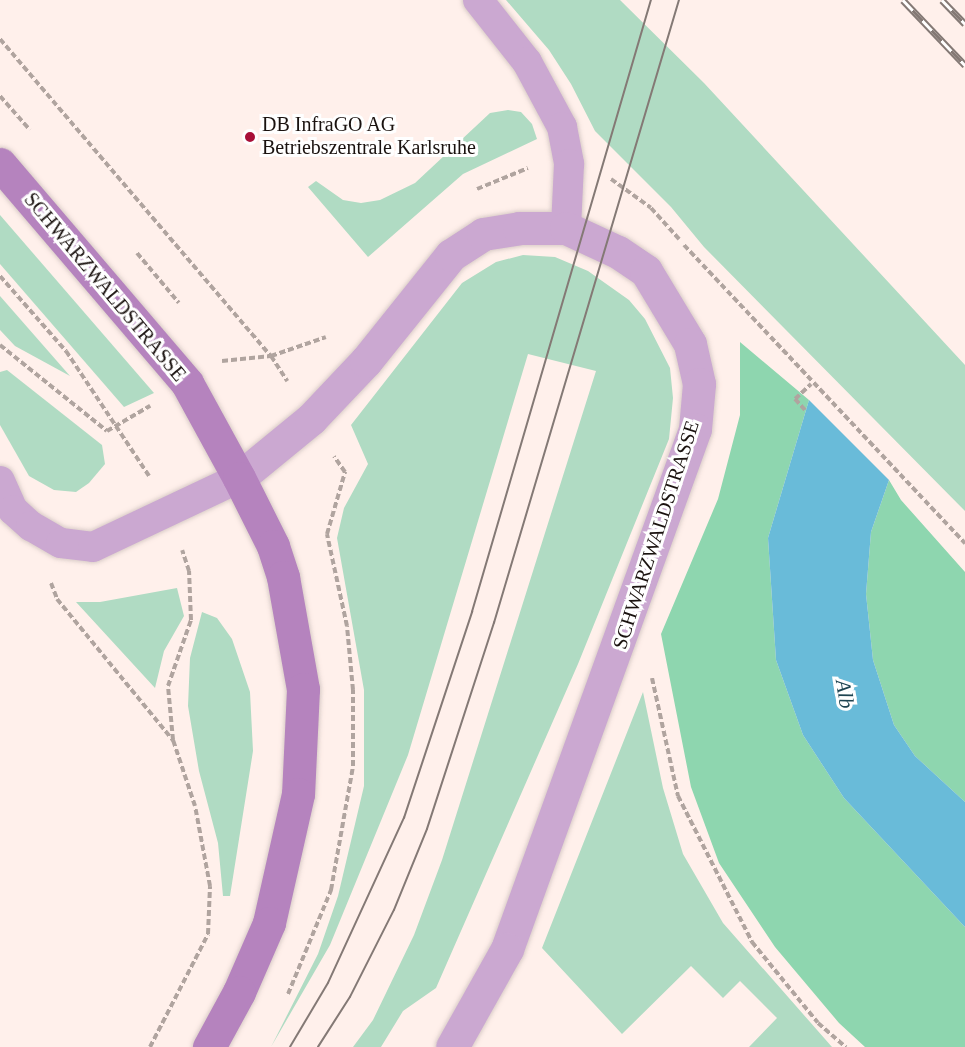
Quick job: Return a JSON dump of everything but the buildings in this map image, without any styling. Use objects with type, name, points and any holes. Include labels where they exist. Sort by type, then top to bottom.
[{"type":"main road","name":"SCHWARZWALDSTRASSE","points":[[0,164],[187,383],[239,478],[273,546],[284,577],[303,689],[298,794],[269,923],[239,992],[209,1047]]},
{"type":"street","name":"SCHWARZWALDSTRASSE","points":[[239,478],[311,420],[366,361],[451,255],[483,234],[519,228],[566,228],[618,252],[646,271],[690,344],[699,384],[695,429],[626,627],[507,949],[452,1047]]},
{"type":"lane","points":[[478,0],[527,62],[561,127],[569,164],[566,228]]},
{"type":"lane","points":[[0,481],[13,510],[31,526],[61,543],[93,547],[239,478]]},
{"type":"path","points":[[0,39],[271,356],[311,420]]},
{"type":"path","points":[[710,275],[811,384],[965,543]]},
{"type":"path","points":[[0,276],[66,351],[118,426],[170,510],[189,571],[191,620],[168,686],[173,740],[195,806],[210,886],[208,934],[150,1047]]},
{"type":"path","points":[[0,345],[107,431],[118,426]]},
{"type":"path","points":[[223,360],[271,356]]},
{"type":"path","points":[[805,410],[795,399],[811,384]]},
{"type":"path","points":[[31,526],[57,598],[173,740]]},
{"type":"path","points":[[626,627],[650,670],[678,796],[752,942],[818,1023],[846,1047]]},
{"type":"green space","points":[[506,0],[620,0],[704,83],[965,365],[965,511],[704,247],[671,207],[595,131],[571,84],[549,50]]},
{"type":"green space","points":[[508,110],[521,112],[532,124],[537,139],[463,174],[368,257],[308,187],[316,181],[343,200],[361,203],[380,200],[415,183],[490,113]]},
{"type":"green space","points":[[0,215],[154,393],[124,407],[0,264]]},
{"type":"green space","points":[[523,255],[555,257],[588,271],[629,300],[645,319],[670,368],[673,398],[669,439],[578,664],[436,988],[403,1011],[381,1047],[353,1047],[373,1020],[414,935],[442,860],[596,371],[528,354],[408,755],[330,945],[271,1047],[318,954],[338,896],[364,786],[364,690],[337,538],[344,508],[368,464],[351,425],[462,283],[496,262]]},
{"type":"green space","points":[[0,296],[70,376],[15,346],[0,330]]},
{"type":"green space","points":[[740,342],[809,400],[768,538],[776,660],[803,735],[844,798],[965,927],[965,1047],[865,1047],[839,1023],[775,947],[719,863],[691,787],[661,634],[718,499],[740,415]]},
{"type":"green space","points":[[7,370],[102,445],[105,464],[89,483],[76,492],[54,490],[29,476],[0,425],[0,372]]},
{"type":"green space","points":[[889,480],[901,500],[965,572],[965,802],[915,756],[894,725],[873,660],[866,594],[871,532]]},
{"type":"green space","points":[[177,588],[184,616],[164,651],[155,688],[76,602],[100,602]]},
{"type":"green space","points":[[202,612],[217,618],[232,639],[250,692],[253,751],[230,896],[223,896],[218,843],[199,771],[188,706],[190,658]]},
{"type":"green space","points":[[643,692],[663,788],[683,854],[723,923],[832,1047],[749,1047],[777,1018],[740,981],[723,998],[691,966],[622,1034],[542,948]]},
{"type":"water","name":"Alb","points":[[809,400],[889,480],[871,532],[866,594],[873,660],[894,725],[915,756],[965,802],[965,927],[844,798],[803,735],[776,660],[768,538]]},
{"type":"tram line","points":[[290,1047],[328,983],[404,818],[472,612],[651,0]]},
{"type":"tram line","points":[[318,1047],[350,997],[394,910],[427,829],[494,623],[679,0]]},
{"type":"railway","points":[[903,0],[965,65]]},
{"type":"railway","points":[[942,0],[965,24]]},
{"type":"place","name":"DB InfraGO AG Betriebszentrale Karlsruhe","points":[[250,137]]}]
